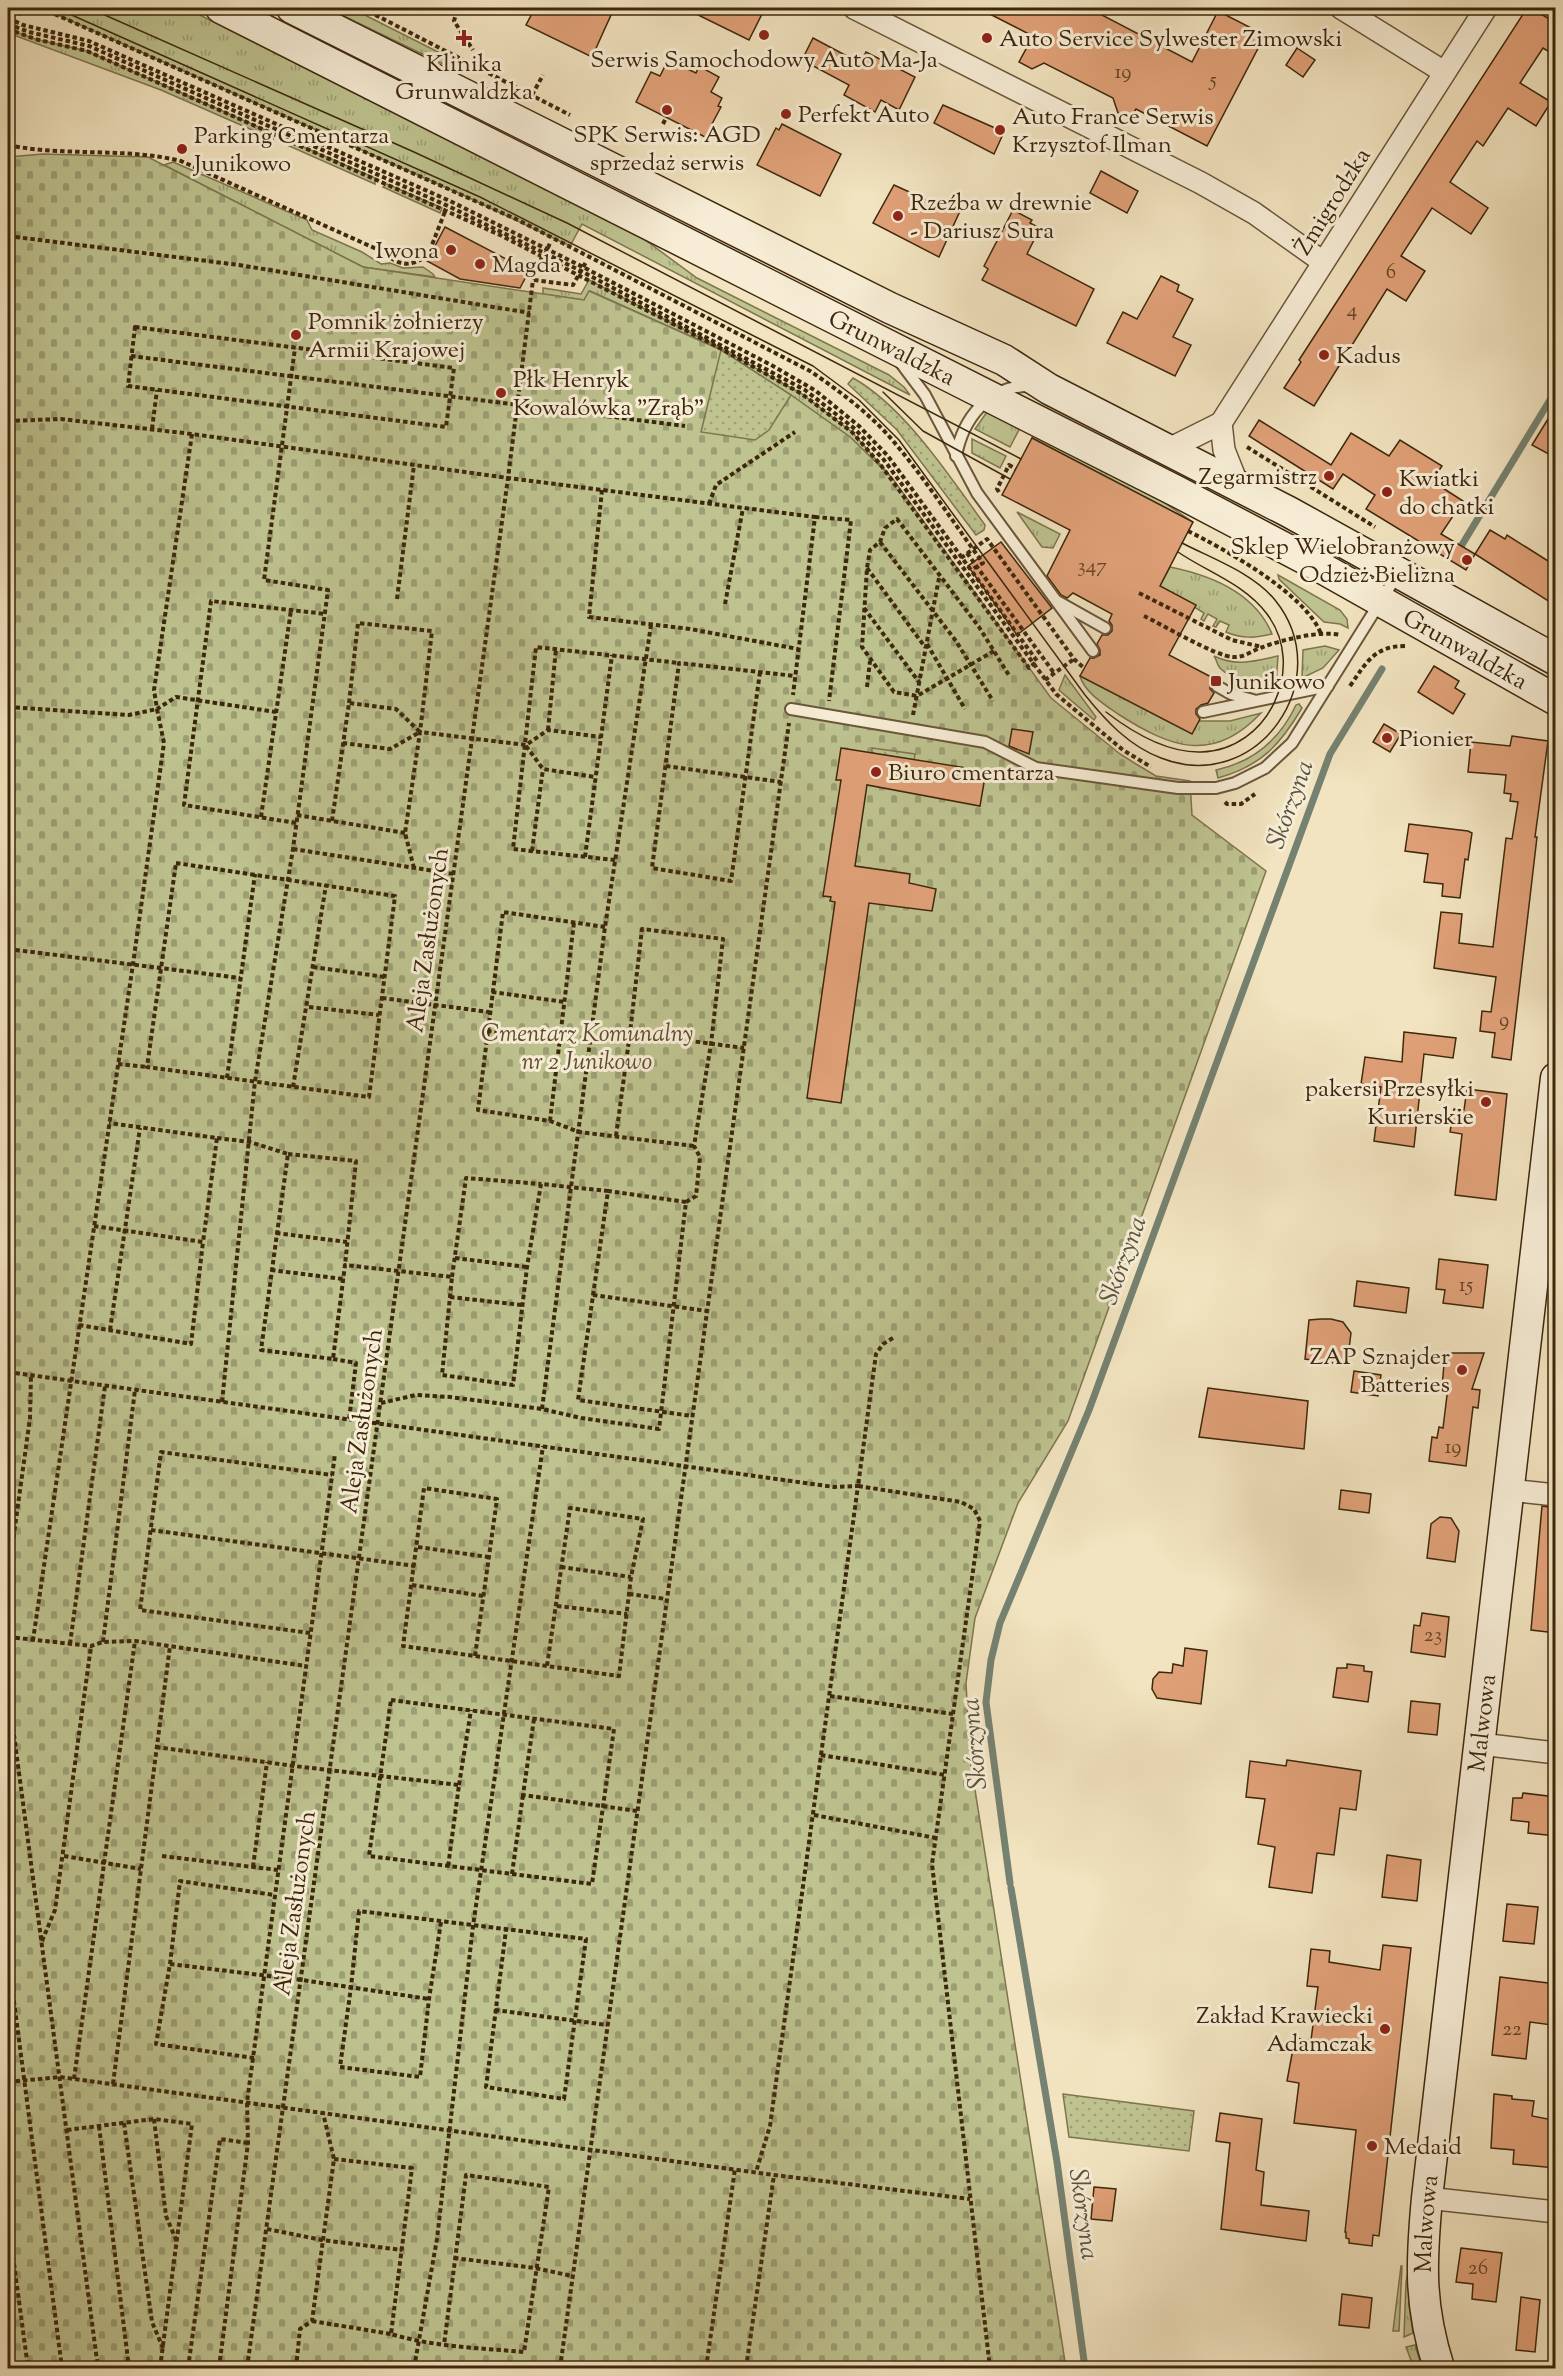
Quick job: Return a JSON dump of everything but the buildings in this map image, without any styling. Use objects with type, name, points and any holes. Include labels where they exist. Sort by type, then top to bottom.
[{"type":"street","name":"Grunwaldzka","points":[[221,8],[1176,490],[1313,563],[1556,700]]},
{"type":"street","name":"Grunwaldzka","points":[[292,8],[890,308],[1004,360],[1048,389],[1238,485],[1556,660]]},
{"type":"street","points":[[854,8],[1201,183],[1254,213],[1323,262]]},
{"type":"street","points":[[1341,8],[1444,72]]},
{"type":"street","name":"Żmigrodzka","points":[[1221,423],[1486,8]]},
{"type":"street","points":[[1168,449],[1221,423],[1224,450],[1238,485]]},
{"type":"street","name":"Malwowa","points":[[1438,2368],[1423,2306],[1422,2252],[1509,1490],[1550,1167],[1556,1078]]},
{"type":"street","points":[[1509,1490],[1556,1495]]},
{"type":"street","points":[[1480,1744],[1556,1753]]},
{"type":"street","points":[[1427,2198],[1556,2212]]},
{"type":"lane","points":[[875,338],[892,353],[916,381],[977,493],[1093,651]]},
{"type":"lane","points":[[956,456],[965,429],[989,396],[1021,386],[1048,389]]},
{"type":"lane","points":[[791,709],[985,742],[1036,768],[1178,788],[1216,788],[1235,783],[1265,768],[1292,743],[1398,573]]},
{"type":"lane","points":[[1054,600],[1105,628]]},
{"type":"lane","points":[[1217,686],[1231,694],[1256,701]]},
{"type":"lane","points":[[1203,712],[1328,686]]},
{"type":"path","points":[[19,15],[23,8]]},
{"type":"path","points":[[41,8],[518,220],[810,371],[843,394],[887,434],[983,563],[972,572]]},
{"type":"path","points":[[457,10],[454,21],[473,50]]},
{"type":"path","points":[[8,18],[23,25],[89,41],[451,198],[545,253],[777,379],[828,412],[852,432],[893,480],[1029,668],[1037,661],[960,559]]},
{"type":"path","points":[[8,24],[29,32],[89,46],[447,208],[545,253],[773,366],[816,391],[868,434],[888,456],[1056,694],[1123,750],[1153,768]]},
{"type":"path","points":[[8,29],[35,39],[87,51],[447,208]]},
{"type":"path","points":[[532,95],[543,75]]},
{"type":"path","points":[[663,124],[666,118]]},
{"type":"path","points":[[8,145],[34,150],[159,156],[181,161],[381,251],[395,262],[406,265],[428,255],[451,198]]},
{"type":"path","points":[[8,236],[239,265],[530,313]]},
{"type":"path","name":"Aleja Zasłużonych","points":[[247,2368],[400,1270],[535,264],[550,243]]},
{"type":"path","points":[[534,280],[573,285],[586,262]]},
{"type":"path","points":[[135,327],[454,368],[446,427],[128,386],[131,356],[135,327]]},
{"type":"path","points":[[222,1402],[255,1081],[288,878],[328,590],[264,580],[295,348]]},
{"type":"path","points":[[131,356],[685,426]]},
{"type":"path","points":[[152,429],[157,390]]},
{"type":"path","points":[[8,421],[61,419],[152,429],[508,478],[851,520],[827,716]]},
{"type":"path","points":[[709,504],[716,486],[795,432]]},
{"type":"path","points":[[33,1640],[164,743],[154,690],[192,434]]},
{"type":"path","points":[[397,599],[414,465]]},
{"type":"path","points":[[1000,496],[997,489],[1009,465],[1016,469]]},
{"type":"path","points":[[602,490],[589,617],[690,629],[798,649]]},
{"type":"path","points":[[725,604],[743,508]]},
{"type":"path","points":[[560,2368],[781,782],[815,517]]},
{"type":"path","points":[[994,651],[917,696],[894,692],[862,646],[870,550],[880,542],[885,528],[897,519],[979,627],[994,651],[1010,677]]},
{"type":"path","points":[[1188,531],[1265,574],[1316,622],[1321,634]]},
{"type":"path","points":[[960,559],[987,539],[1074,659],[1084,668]]},
{"type":"path","points":[[880,542],[956,641],[993,701]]},
{"type":"path","points":[[967,553],[1054,673]]},
{"type":"path","points":[[867,568],[927,645],[965,709]]},
{"type":"path","points":[[910,730],[939,577]]},
{"type":"path","points":[[1139,592],[1232,640],[1263,647]]},
{"type":"path","points":[[296,823],[184,805],[211,601],[326,614]]},
{"type":"path","points":[[864,608],[919,682]]},
{"type":"path","points":[[261,817],[291,610]]},
{"type":"path","points":[[1144,616],[1215,652],[1232,658],[1263,647],[1321,634],[1333,633],[1347,638]]},
{"type":"path","points":[[332,821],[358,622],[432,631],[405,833],[414,868]]},
{"type":"path","points":[[542,1409],[605,927],[651,625]]},
{"type":"path","points":[[615,860],[513,849],[536,647],[795,676]]},
{"type":"path","points":[[548,730],[556,649]]},
{"type":"path","points":[[585,857],[612,655]]},
{"type":"path","points":[[1045,680],[1074,659]]},
{"type":"path","points":[[867,687],[871,660]]},
{"type":"path","points":[[679,663],[652,868],[731,881],[760,672]]},
{"type":"path","points":[[8,707],[129,715],[157,709],[176,696],[276,712]]},
{"type":"path","points":[[349,703],[396,709],[420,732]]},
{"type":"path","points":[[343,743],[390,748],[420,732],[526,745],[548,730],[601,736]]},
{"type":"path","points":[[526,745],[543,769],[532,851]]},
{"type":"path","points":[[666,766],[781,782]]},
{"type":"path","points":[[543,769],[595,777]]},
{"type":"path","points":[[297,815],[405,833]]},
{"type":"path","points":[[292,849],[454,874]]},
{"type":"path","points":[[118,1064],[369,1097],[395,896],[288,878],[176,863],[147,1067]]},
{"type":"path","points":[[227,1078],[255,874]]},
{"type":"path","points":[[293,1087],[326,885]]},
{"type":"path","points":[[605,927],[503,912],[478,1110],[550,1121],[579,1132],[694,1146]]},
{"type":"path","points":[[550,1121],[574,922]]},
{"type":"path","points":[[541,1184],[527,1267],[513,1385],[442,1375],[452,1277],[466,1178],[572,1186],[686,1202],[696,1196],[700,1157],[694,1146],[711,1044],[723,939],[642,929],[616,1136]]},
{"type":"path","points":[[8,949],[240,978]]},
{"type":"path","points":[[313,967],[385,976]]},
{"type":"path","points":[[492,992],[565,1002]]},
{"type":"path","points":[[382,998],[489,1012]]},
{"type":"path","points":[[309,1007],[380,1016]]},
{"type":"path","points":[[487,1031],[559,1040]]},
{"type":"path","points":[[630,1033],[744,1048]]},
{"type":"path","points":[[109,1123],[250,1142],[288,1154],[356,1161],[333,1359]]},
{"type":"path","points":[[111,1330],[140,1128]]},
{"type":"path","points":[[80,1325],[191,1344],[217,1138]]},
{"type":"path","points":[[288,1154],[261,1350],[356,1363],[349,1420]]},
{"type":"path","points":[[608,1191],[578,1400],[692,1416]]},
{"type":"path","points":[[381,1403],[416,1395],[450,1396],[659,1429],[686,1202]]},
{"type":"path","points":[[94,1226],[203,1242]]},
{"type":"path","points":[[276,1233],[347,1242]]},
{"type":"path","points":[[455,1258],[527,1267]]},
{"type":"path","points":[[345,1265],[452,1277]]},
{"type":"path","points":[[271,1270],[343,1279]]},
{"type":"path","points":[[593,1295],[707,1311]]},
{"type":"path","points":[[450,1297],[522,1305]]},
{"type":"path","points":[[756,2172],[770,2126],[876,1354],[883,1344],[893,1338]]},
{"type":"path","points":[[8,1372],[834,1487],[858,1486],[961,1502],[974,1509],[980,1521],[932,1864],[990,2368]]},
{"type":"path","points":[[8,1560],[13,1541],[30,1418],[31,1375]]},
{"type":"path","points":[[70,1644],[105,1386]]},
{"type":"path","points":[[103,1642],[135,1390]]},
{"type":"path","points":[[414,2368],[437,2239],[472,1926],[543,1446]]},
{"type":"path","points":[[311,1633],[140,1610],[161,1452],[332,1475]]},
{"type":"path","points":[[219,2368],[248,2143],[247,2102],[335,1454]]},
{"type":"path","points":[[475,1656],[496,1499],[424,1488],[418,1547],[403,1646],[475,1656],[512,1661],[547,1666],[619,1676],[631,1577],[642,1519],[570,1508],[547,1666]]},
{"type":"path","points":[[151,1530],[415,1566]]},
{"type":"path","points":[[418,1547],[488,1557]]},
{"type":"path","points":[[560,1567],[631,1577]]},
{"type":"path","points":[[412,1585],[483,1596]]},
{"type":"path","points":[[629,1594],[666,1599]]},
{"type":"path","points":[[557,1606],[627,1614]]},
{"type":"path","points":[[8,1637],[91,1646],[103,1642],[135,1641],[306,1666]]},
{"type":"path","points":[[74,2079],[135,1641]]},
{"type":"path","points":[[42,1942],[55,1910],[64,1856],[91,1646]]},
{"type":"path","points":[[113,2084],[170,1646]]},
{"type":"path","points":[[8,1690],[98,2368]]},
{"type":"path","points":[[830,1696],[953,1714]]},
{"type":"path","points":[[391,1700],[471,1710],[614,1728],[592,1884],[369,1856],[391,1700]]},
{"type":"path","points":[[448,1867],[471,1710]]},
{"type":"path","points":[[512,1875],[534,1718]]},
{"type":"path","points":[[156,1747],[459,1785]]},
{"type":"path","points":[[822,1755],[945,1775]]},
{"type":"path","points":[[254,1867],[267,1762]]},
{"type":"path","points":[[524,1795],[637,1811]]},
{"type":"path","points":[[814,1815],[936,1838]]},
{"type":"path","points":[[64,1856],[141,1869]]},
{"type":"path","points":[[162,1856],[278,1870]]},
{"type":"path","points":[[254,2058],[156,2044],[170,1964],[180,1881],[274,1894]]},
{"type":"path","points":[[441,1922],[420,2077],[340,2067],[359,1911],[586,1939],[564,2099],[486,2087],[506,1930]]},
{"type":"path","points":[[8,1956],[62,2368]]},
{"type":"path","points":[[170,1964],[302,1980],[429,1999]]},
{"type":"path","points":[[495,2010],[607,2025]]},
{"type":"path","points":[[8,2082],[60,2077],[774,2175],[970,2199]]},
{"type":"path","points":[[312,2321],[334,2159],[323,2113]]},
{"type":"path","points":[[67,2130],[154,2119],[192,2124],[160,2368]]},
{"type":"path","points":[[154,2119],[166,2216],[177,2243]]},
{"type":"path","points":[[124,2122],[152,2322],[164,2350]]},
{"type":"path","points":[[99,2126],[129,2368]]},
{"type":"path","points":[[188,2368],[220,2139],[248,2143]]},
{"type":"path","points":[[334,2159],[412,2168],[391,2334]]},
{"type":"path","points":[[706,2368],[735,2169]]},
{"type":"path","points":[[296,2368],[300,2329],[312,2321],[391,2334],[418,2342],[444,2345],[524,2352],[549,2187],[466,2175],[444,2345]]},
{"type":"path","points":[[746,2368],[774,2175]]},
{"type":"path","points":[[8,2219],[28,2368]]},
{"type":"path","points":[[267,2229],[322,2240],[402,2250]]},
{"type":"path","points":[[454,2258],[535,2268],[572,2276]]},
{"type":"green space","points":[[42,8],[186,8],[641,237],[697,278],[889,375],[910,395],[582,224],[570,246],[465,196]]},
{"type":"green space","points":[[327,8],[351,8],[456,61],[452,67],[447,66]]},
{"type":"green space","points":[[8,29],[35,39],[87,51],[272,133],[273,139],[161,90],[8,33]]},
{"type":"green space","points":[[285,139],[375,178],[375,184],[280,142]]},
{"type":"green space","name":"Cmentarz Komunalny nr 2 Junikowo","points":[[43,154],[148,157],[363,267],[584,300],[589,291],[721,350],[791,395],[850,437],[893,479],[1051,698],[1120,754],[1156,776],[1190,781],[1192,815],[1266,871],[1068,1421],[1018,1503],[975,1618],[966,1683],[970,1758],[1066,2368],[8,2368],[8,157]]},
{"type":"green space","points":[[173,162],[307,220],[312,230],[362,252],[381,264],[390,263],[403,268],[423,267],[435,277],[363,267],[164,165]]},
{"type":"green space","points":[[387,184],[442,208],[440,213],[383,187]]},
{"type":"green space","points":[[589,280],[718,347],[802,394],[852,432],[893,479],[850,437],[791,395],[717,348],[590,291],[584,300],[543,294],[543,288],[581,294]]},
{"type":"green space","points":[[721,350],[791,395],[769,430],[755,440],[701,432]]},
{"type":"green space","points":[[853,378],[891,406],[925,444],[985,525],[984,530],[976,535],[897,430],[848,384]]},
{"type":"green space","points":[[987,412],[1021,426],[1010,447],[975,429]]},
{"type":"green space","points":[[1034,434],[1159,499],[1193,522],[1032,438]]},
{"type":"green space","points":[[972,439],[1006,456],[1000,468],[972,453]]},
{"type":"green space","points":[[1017,512],[1060,534],[1053,548],[1042,547]]},
{"type":"green space","points":[[1170,567],[1200,575],[1230,588],[1255,607],[1272,634],[1243,637],[1226,632],[1229,625],[1220,621],[1216,627],[1213,626],[1217,619],[1208,614],[1204,621],[1201,619],[1204,613],[1160,586]]},
{"type":"green space","points":[[1278,575],[1340,610],[1347,619],[1348,628],[1340,624],[1324,622],[1279,579]]},
{"type":"green space","points":[[1325,646],[1339,650],[1323,668],[1302,678],[1303,650]]},
{"type":"green space","points":[[1214,656],[1238,662],[1278,656],[1276,685],[1255,683],[1233,677],[1220,668]]},
{"type":"green space","points":[[1065,675],[1096,717],[1094,720],[1059,690]]},
{"type":"green space","points":[[1080,676],[1173,724],[1230,721],[1261,713],[1243,729],[1226,739],[1209,745],[1174,742],[1137,726],[1107,707],[1090,693]]},
{"type":"green space","points":[[1299,704],[1302,708],[1294,721],[1268,752],[1246,767],[1218,778],[1216,770],[1242,761],[1264,747],[1282,728],[1296,705]]},
{"type":"green space","points":[[872,748],[915,754],[914,760],[872,753]]},
{"type":"green space","points":[[1063,2094],[1194,2111],[1189,2151],[1069,2137]]},
{"type":"green space","points":[[1401,2266],[1399,2331],[1393,2331]]},
{"type":"green space","points":[[1409,2268],[1409,2305],[1413,2333],[1404,2337],[1406,2282]]},
{"type":"green space","points":[[1415,2345],[1422,2368],[1414,2368],[1406,2347]]},
{"type":"waterway","name":"Skórzyna","points":[[1457,553],[1556,390]]},
{"type":"waterway","name":"Skórzyna","points":[[1010,1883],[986,1702],[991,1660],[1000,1623],[1089,1410],[1330,754],[1382,669]]},
{"type":"waterway","name":"Skórzyna","points":[[1011,1888],[1057,2162],[1085,2368]]},
{"type":"tram line","points":[[56,8],[480,197],[813,366],[859,400],[899,440],[1101,714],[1128,740],[1149,753],[1161,758],[1196,765],[1228,760],[1256,746],[1278,723],[1292,695],[1298,663],[1292,631],[1275,600],[1266,590],[1232,567],[1182,543]]},
{"type":"tram line","points":[[89,8],[414,152],[567,223],[1021,459]]},
{"type":"tram line","points":[[883,392],[923,431],[1010,479]]},
{"type":"tram line","points":[[1106,712],[1151,740],[1175,749],[1201,752],[1225,748],[1246,737],[1262,721],[1274,702],[1282,680],[1283,658],[1278,635],[1267,614],[1237,586],[1178,552]]},
{"type":"place","name":"Serwis Samochodowy Auto Ma-Ja","points":[[764,35]]},
{"type":"place","name":"Klinika Grunwaldzka","points":[[464,38]]},
{"type":"place","name":"Auto Service Sylwester Zimowski","points":[[987,38]]},
{"type":"place","name":"SPK Serwis: AGD sprzedaż serwis","points":[[667,110]]},
{"type":"place","name":"Perfekt Auto","points":[[786,114]]},
{"type":"place","name":"Auto France Serwis Krzysztof Ilman","points":[[1000,130]]},
{"type":"place","name":"Parking Cmentarza Junikowo","points":[[182,149]]},
{"type":"place","name":"Rzeźba w drewnie - Dariusz Sura","points":[[898,216]]},
{"type":"place","name":"Iwona","points":[[451,250]]},
{"type":"place","name":"Magda","points":[[480,264]]},
{"type":"place","name":"Pomnik żołnierzy Armii Krajowej","points":[[296,335]]},
{"type":"place","name":"Kadus","points":[[1324,355]]},
{"type":"place","name":"Płk Henryk Kowalówka \"Zrąb\"","points":[[501,393]]},
{"type":"place","name":"Zegarmistrz","points":[[1329,476]]},
{"type":"place","name":"Kwiatki do chatki","points":[[1387,492]]},
{"type":"place","name":"Sklep Wielobranżowy Odzież Bielizna","points":[[1467,560]]},
{"type":"place","name":"Junikowo","points":[[1216,681]]},
{"type":"place","name":"Pionier","points":[[1387,738]]},
{"type":"place","name":"Biuro cmentarza","points":[[876,772]]},
{"type":"place","name":"pakersi Przesyłki Kurierskie","points":[[1486,1102]]},
{"type":"place","name":"ZAP Sznajder Batteries","points":[[1462,1370]]},
{"type":"place","name":"Zakład Krawiecki Adamczak","points":[[1385,2029]]},
{"type":"place","name":"Medaid","points":[[1372,2146]]}]
